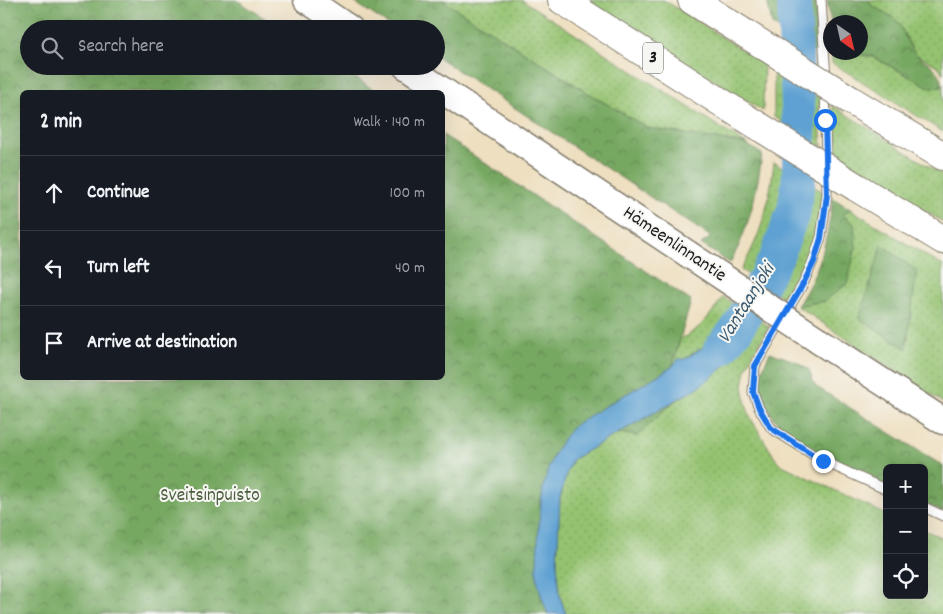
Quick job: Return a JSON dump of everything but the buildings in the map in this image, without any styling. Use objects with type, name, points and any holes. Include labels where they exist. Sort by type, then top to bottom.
[{"type":"highway","name":"3","points":[[562,0],[744,117],[943,240]]},
{"type":"highway","points":[[692,0],[943,156]]},
{"type":"main road","points":[[307,0],[337,20]]},
{"type":"main road","name":"Hämeenlinnantie","points":[[420,75],[442,90]]},
{"type":"main road","name":"Hämeenlinnantie","points":[[445,92],[818,340],[943,420]]},
{"type":"lane","points":[[821,0],[827,102],[825,120],[827,195],[821,238],[814,262],[803,284],[755,366],[753,392],[759,408],[771,428],[823,461],[883,488]]},
{"type":"lane","points":[[928,509],[943,516]]},
{"type":"green space","name":"Sveitsinpuisto","points":[[0,0],[237,0],[267,20],[20,20],[20,75],[352,75],[374,90],[20,90],[20,380],[445,380],[445,136],[691,301],[672,367],[577,423],[540,502],[537,576],[541,596],[548,614],[0,614]]},
{"type":"green space","points":[[351,0],[442,0],[588,93],[648,128],[746,144],[762,154],[758,182],[747,224],[730,263],[701,244],[711,237],[445,62],[445,20],[381,20]]},
{"type":"green space","points":[[442,0],[522,0],[746,144],[648,128],[588,93]]},
{"type":"green space","points":[[585,0],[664,0],[764,64],[763,111]]},
{"type":"green space","points":[[767,0],[783,0],[787,35],[772,25]]},
{"type":"green space","points":[[804,0],[816,0],[819,55],[805,46]]},
{"type":"green space","points":[[827,0],[869,0],[871,5],[888,14],[899,24],[914,52],[939,74],[941,87],[931,88],[868,56],[868,15],[830,15]]},
{"type":"green space","points":[[869,0],[943,0],[943,74],[938,66],[915,54],[897,21],[870,5]]},
{"type":"green space","points":[[868,56],[871,56],[931,88],[941,87],[943,83],[943,132],[832,63],[832,60],[868,60]]},
{"type":"green space","points":[[774,69],[787,77],[788,126],[774,117]]},
{"type":"green space","points":[[809,91],[820,98],[822,147],[810,140],[808,120]]},
{"type":"green space","points":[[833,106],[943,175],[943,222],[831,152]]},
{"type":"green space","points":[[774,162],[787,170],[782,206],[768,246],[752,277],[741,270],[764,218]]},
{"type":"green space","points":[[810,184],[823,192],[818,222],[807,261],[788,300],[774,292],[791,257],[805,217]]},
{"type":"green space","points":[[833,198],[850,209],[843,215],[854,224],[856,246],[847,284],[825,301],[797,306],[812,280],[822,255]]},
{"type":"green space","points":[[850,209],[943,266],[943,403],[797,306],[825,301],[842,215]]},
{"type":"green space","points":[[882,245],[917,271],[906,349],[859,318]]},
{"type":"green space","points":[[723,297],[735,305],[719,328],[703,347],[672,367],[680,339],[700,326]]},
{"type":"green space","points":[[759,320],[769,327],[746,369],[743,386],[750,417],[778,463],[883,513],[883,599],[928,599],[928,532],[943,538],[943,614],[566,614],[560,597],[557,564],[560,498],[567,472],[573,459],[619,433],[637,436],[672,403],[697,388],[743,345]]},
{"type":"green space","points":[[770,352],[797,362],[809,370],[815,386],[943,466],[943,512],[928,505],[928,464],[883,464],[883,484],[829,460],[792,437],[777,422],[766,405],[760,385],[762,372]]},
{"type":"green space","points":[[672,403],[637,436],[619,433]]},
{"type":"water","points":[[783,0],[804,0],[805,46],[787,35]]},
{"type":"water","points":[[787,77],[809,91],[808,120],[810,140],[788,126]]},
{"type":"water","points":[[787,170],[810,184],[805,217],[791,257],[774,292],[752,277],[768,246],[782,206]]},
{"type":"water","points":[[735,305],[759,320],[743,345],[722,369],[697,388],[573,459],[567,472],[560,498],[557,564],[560,597],[566,614],[548,614],[541,596],[537,577],[539,526],[542,494],[550,464],[557,449],[577,423],[672,367],[678,359],[685,359],[703,347]]},
{"type":"waterway","name":"Vantaanjoki","points":[[720,349],[737,329],[777,256],[794,210],[799,177],[794,0]]},
{"type":"route","points":[[823,461],[771,428],[759,408],[753,392],[755,366],[803,284],[814,262],[821,238],[827,195],[825,120]]}]
